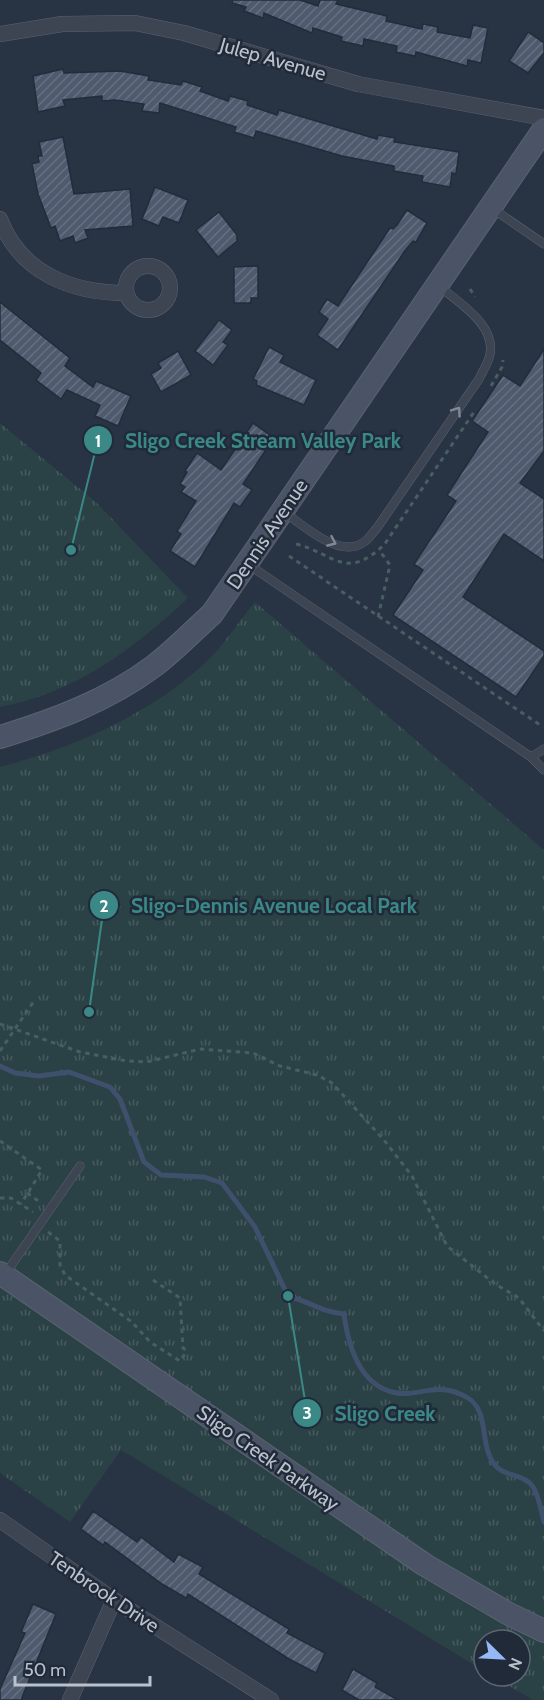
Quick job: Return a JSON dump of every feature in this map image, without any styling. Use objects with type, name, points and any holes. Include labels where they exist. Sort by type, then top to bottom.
[{"type":"street","name":"Julep Avenue","points":[[0,34],[62,24],[135,23],[184,33],[358,84],[544,118]]},
{"type":"street","name":"Dennis Avenue","points":[[0,737],[58,719],[154,666],[212,614],[544,129]]},
{"type":"street","points":[[0,219],[17,249],[41,273],[71,287],[100,293],[126,293]]},
{"type":"street","name":"Sligo Creek Parkway","points":[[2,1274],[425,1565],[507,1613],[544,1631]]},
{"type":"street","name":"Tenbrook Drive","points":[[0,1520],[114,1600],[271,1700]]},
{"type":"street","points":[[70,1700],[114,1600]]},
{"type":"lane","points":[[491,207],[544,244]]},
{"type":"lane","points":[[283,511],[325,539],[344,547],[363,543],[376,528],[479,380],[490,353],[488,334],[476,317],[438,285]]},
{"type":"lane","points":[[247,564],[531,757],[544,770]]},
{"type":"lane","points":[[531,757],[544,749]]},
{"type":"lane","points":[[2,1274],[80,1166]]},
{"type":"path","points":[[378,617],[390,565],[379,550]]},
{"type":"path","points":[[289,556],[543,727]]},
{"type":"path","points":[[0,1051],[34,1000]]},
{"type":"path","points":[[0,1024],[80,1052],[127,1061],[147,1062],[200,1049],[253,1053],[280,1066],[317,1075],[332,1083],[384,1140],[412,1176],[447,1246],[495,1284],[519,1298],[544,1331]]},
{"type":"path","points":[[0,1141],[42,1170],[21,1204]]},
{"type":"path","points":[[0,1198],[11,1198],[34,1213],[40,1223],[60,1241],[60,1265],[65,1275],[132,1322],[150,1342],[180,1361],[188,1352],[183,1348],[180,1298],[153,1280]]},
{"type":"green space","points":[[0,423],[96,502],[188,598],[125,651],[78,680],[27,700],[0,707]]},
{"type":"green space","points":[[255,602],[544,850],[544,1700],[533,1700],[512,1688],[532,1688],[532,1628],[472,1628],[472,1664],[121,1450],[70,1522],[0,1473],[0,767],[56,750],[136,713],[184,681],[225,641]]},
{"type":"building","points":[[233,0],[300,0],[318,6],[320,0],[338,0],[336,4],[387,16],[386,21],[422,29],[423,24],[438,27],[437,32],[470,38],[473,25],[488,28],[481,63],[468,60],[467,66],[416,52],[415,56],[396,52],[397,46],[364,39],[363,46],[341,41],[342,37],[313,28],[312,33],[264,13],[263,18],[244,11],[246,7],[232,3]]},
{"type":"building","points":[[528,32],[544,43],[544,53],[528,73],[509,61]]},
{"type":"building","points":[[63,69],[64,73],[120,71],[149,76],[148,80],[181,85],[183,81],[202,87],[200,91],[228,101],[230,96],[248,101],[247,105],[277,115],[279,110],[377,139],[378,135],[395,138],[394,142],[459,152],[456,174],[452,173],[450,187],[422,182],[423,176],[394,171],[394,166],[342,156],[256,131],[254,138],[234,132],[236,127],[160,103],[159,113],[142,111],[144,104],[115,100],[102,101],[102,96],[63,100],[65,106],[38,112],[33,76]]},
{"type":"building","points":[[63,137],[74,194],[130,189],[133,226],[85,230],[88,238],[75,243],[73,236],[60,241],[55,226],[51,228],[38,194],[32,164],[39,162],[38,156],[42,156],[39,142]]},
{"type":"building","points":[[155,187],[188,200],[179,223],[163,217],[159,226],[142,219]]},
{"type":"building","points":[[407,210],[427,223],[416,242],[413,241],[404,252],[338,350],[317,335],[328,319],[319,312],[327,299],[338,306],[390,228],[393,229],[397,225]]},
{"type":"building","points":[[219,212],[237,235],[237,241],[218,257],[196,230]]},
{"type":"building","points":[[258,266],[258,298],[251,298],[251,303],[234,303],[234,267]]},
{"type":"building","points":[[0,302],[70,358],[65,366],[93,387],[96,381],[131,396],[118,426],[95,416],[100,405],[67,390],[61,399],[36,380],[41,373],[0,340]]},
{"type":"building","points":[[219,320],[232,330],[223,342],[228,345],[213,365],[195,351]]},
{"type":"building","points":[[269,347],[284,355],[280,362],[316,380],[304,405],[256,385],[257,381],[253,379]]},
{"type":"building","points":[[544,349],[544,451],[520,483],[544,499],[544,561],[504,534],[463,597],[544,651],[544,656],[516,697],[393,615],[423,570],[414,564],[456,501],[447,495],[488,432],[472,421],[503,375],[520,386]]},
{"type":"building","points":[[178,351],[191,375],[161,392],[151,374],[161,368],[158,363]]},
{"type":"building","points":[[253,423],[274,438],[243,484],[252,490],[240,507],[234,503],[195,567],[170,551],[181,534],[177,531],[196,501],[181,492],[185,487],[180,484],[187,472],[185,471],[197,453],[221,470]]},
{"type":"building","points":[[93,1511],[137,1542],[141,1537],[174,1562],[178,1554],[203,1567],[199,1574],[289,1629],[287,1633],[325,1653],[316,1673],[289,1659],[188,1594],[186,1598],[162,1584],[105,1542],[103,1545],[81,1529]]},
{"type":"building","points":[[33,1604],[56,1614],[21,1700],[0,1700],[0,1689],[25,1633],[21,1632]]},
{"type":"building","points":[[353,1669],[377,1683],[375,1687],[398,1700],[359,1700],[342,1690]]},
{"type":"waterway","points":[[0,1066],[15,1073],[39,1076],[69,1072],[110,1087],[120,1099],[144,1162],[161,1175],[204,1177],[222,1183],[255,1227],[288,1296],[344,1314],[352,1349],[363,1371],[371,1380],[392,1392],[447,1390],[468,1398],[475,1404],[482,1420],[489,1456],[498,1468],[524,1479],[533,1487],[544,1522]]},
{"type":"place","name":"Sligo Creek Stream Valley Park","points":[[71,550]]},
{"type":"place","name":"Sligo-Dennis Avenue Local Park","points":[[89,1012]]},
{"type":"place","name":"Sligo Creek","points":[[288,1296]]}]
